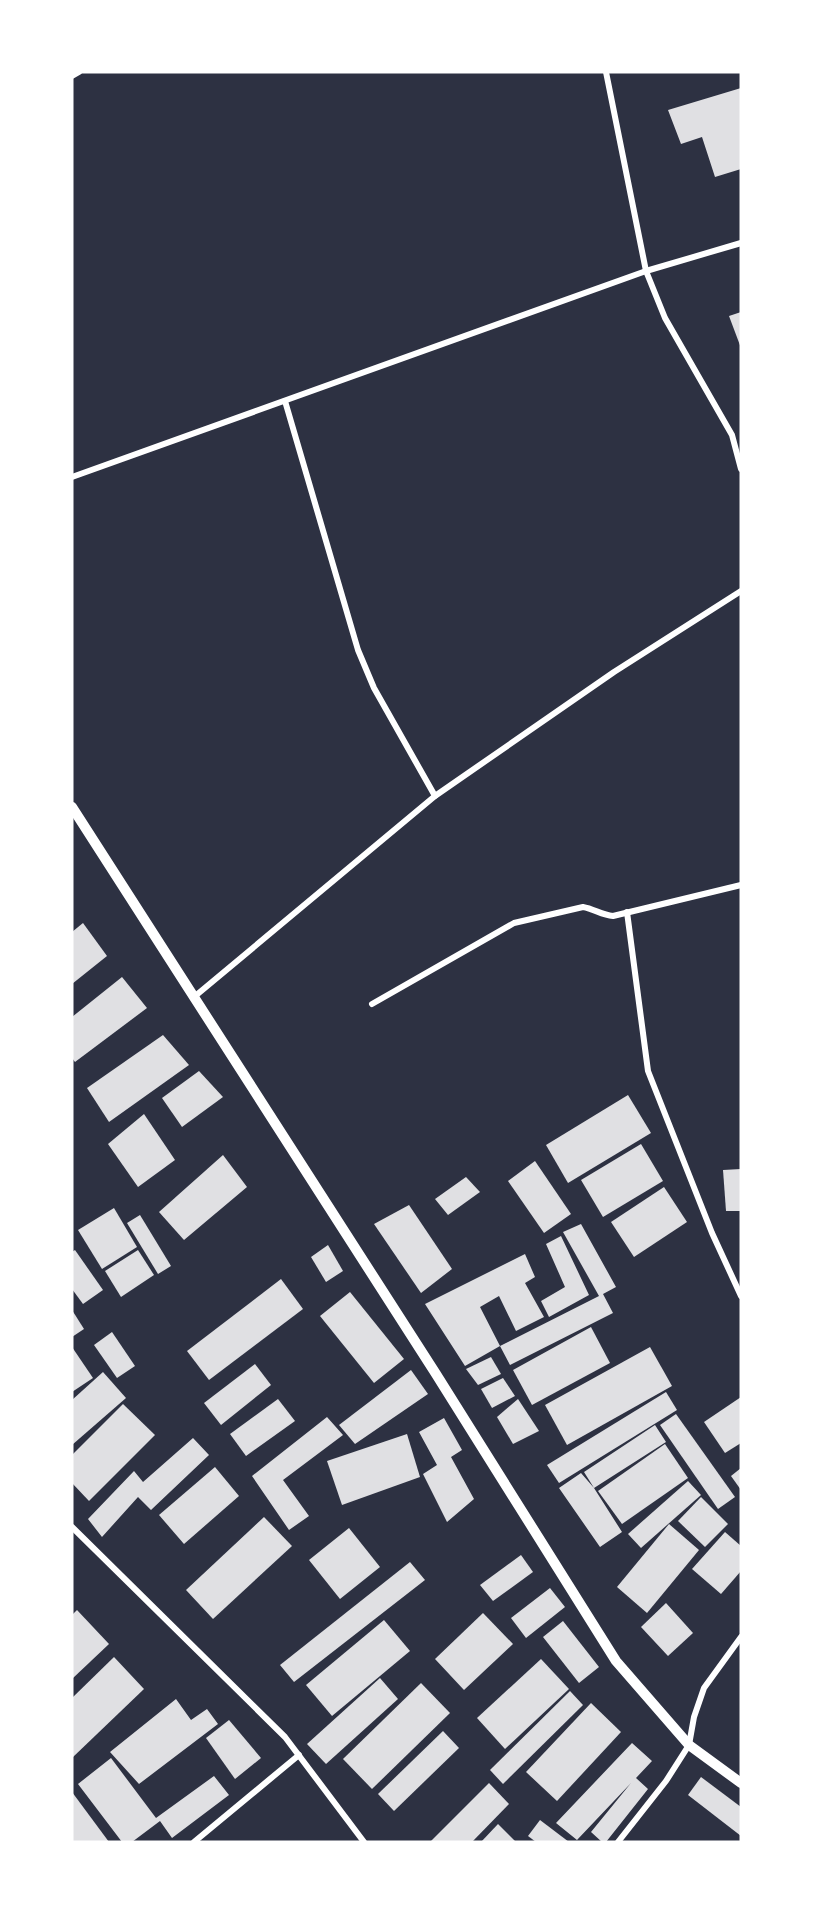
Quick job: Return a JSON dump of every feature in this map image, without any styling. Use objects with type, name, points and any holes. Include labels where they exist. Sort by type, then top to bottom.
[{"type":"street","points":[[72,76],[79,72]]},
{"type":"street","points":[[606,72],[646,271],[665,318],[732,435],[741,469]]},
{"type":"street","points":[[72,477],[646,271],[741,243]]},
{"type":"street","points":[[285,401],[358,650],[374,688],[435,796]]},
{"type":"street","points":[[194,997],[435,796],[614,672],[741,591]]},
{"type":"street","points":[[72,807],[436,1374],[616,1661],[689,1745],[741,1783]]},
{"type":"street","points":[[372,1005],[514,923],[583,908],[594,909],[604,915],[612,916],[741,885]]},
{"type":"street","points":[[627,912],[648,1071],[712,1233],[741,1296]]},
{"type":"street","points":[[72,1527],[285,1737],[364,1842]]},
{"type":"street","points":[[618,1842],[666,1781],[689,1745],[694,1717],[704,1688],[741,1637]]},
{"type":"street","points":[[194,1842],[299,1755]]},
{"type":"building","points":[[741,88],[741,169],[715,177],[702,137],[681,144],[668,110]]},
{"type":"building","points":[[741,312],[741,348],[729,316]]},
{"type":"building","points":[[83,923],[107,956],[72,984],[72,932]]},
{"type":"building","points":[[122,977],[147,1008],[75,1062],[72,1058],[72,1017]]},
{"type":"building","points":[[163,1035],[189,1065],[109,1122],[87,1088]]},
{"type":"building","points":[[199,1071],[223,1097],[182,1127],[162,1098]]},
{"type":"building","points":[[628,1095],[651,1133],[568,1183],[546,1145]]},
{"type":"building","points":[[144,1114],[175,1160],[138,1187],[108,1144]]},
{"type":"building","points":[[641,1144],[663,1181],[603,1217],[581,1180]]},
{"type":"building","points":[[223,1155],[247,1187],[184,1240],[159,1212]]},
{"type":"building","points":[[535,1161],[571,1214],[544,1233],[508,1181]]},
{"type":"building","points":[[741,1169],[741,1211],[726,1211],[723,1170]]},
{"type":"building","points":[[466,1177],[480,1192],[448,1215],[435,1199]]},
{"type":"building","points":[[664,1187],[687,1222],[634,1257],[611,1222]]},
{"type":"building","points":[[409,1205],[452,1269],[421,1293],[374,1224]]},
{"type":"building","points":[[114,1208],[137,1247],[102,1269],[78,1230]]},
{"type":"building","points":[[140,1215],[171,1266],[158,1274],[127,1223]]},
{"type":"building","points":[[581,1224],[616,1287],[603,1294],[613,1313],[510,1365],[500,1346],[599,1296],[563,1232]]},
{"type":"building","points":[[561,1236],[589,1295],[549,1317],[541,1301],[565,1287],[546,1244]]},
{"type":"building","points":[[328,1245],[343,1271],[326,1282],[311,1257]]},
{"type":"building","points":[[75,1250],[103,1290],[83,1304],[72,1289],[72,1252]]},
{"type":"building","points":[[138,1250],[154,1275],[121,1297],[105,1271]]},
{"type":"building","points":[[525,1254],[535,1277],[525,1283],[544,1317],[516,1331],[499,1296],[480,1307],[500,1346],[465,1366],[425,1304]]},
{"type":"building","points":[[281,1279],[303,1309],[209,1380],[187,1351]]},
{"type":"building","points":[[350,1292],[404,1359],[374,1383],[320,1316]]},
{"type":"building","points":[[72,1310],[84,1329],[72,1337]]},
{"type":"building","points":[[591,1327],[610,1363],[532,1405],[513,1370]]},
{"type":"building","points":[[112,1332],[135,1366],[117,1378],[94,1345]]},
{"type":"building","points":[[72,1347],[93,1378],[72,1392]]},
{"type":"building","points":[[650,1347],[672,1386],[567,1445],[545,1405]]},
{"type":"building","points":[[491,1357],[501,1374],[478,1385],[466,1369]]},
{"type":"building","points":[[255,1364],[271,1385],[221,1425],[204,1403]]},
{"type":"building","points":[[411,1370],[428,1394],[355,1444],[339,1425]]},
{"type":"building","points":[[103,1372],[126,1398],[72,1445],[72,1400]]},
{"type":"building","points":[[503,1378],[515,1396],[492,1408],[481,1389]]},
{"type":"building","points":[[666,1392],[677,1410],[559,1483],[547,1465]]},
{"type":"building","points":[[741,1397],[741,1443],[725,1453],[704,1422]]},
{"type":"building","points":[[278,1399],[295,1421],[246,1456],[230,1434]]},
{"type":"building","points":[[518,1399],[539,1431],[513,1444],[497,1417]]},
{"type":"building","points":[[123,1404],[155,1435],[89,1501],[72,1483],[72,1455]]},
{"type":"building","points":[[676,1414],[735,1497],[718,1509],[660,1425]]},
{"type":"building","points":[[327,1417],[343,1435],[283,1480],[309,1516],[289,1530],[252,1476]]},
{"type":"building","points":[[444,1418],[462,1450],[451,1457],[474,1499],[447,1522],[423,1474],[437,1465],[419,1432]]},
{"type":"building","points":[[655,1425],[666,1442],[594,1488],[584,1472]]},
{"type":"building","points":[[407,1434],[420,1477],[342,1505],[327,1461]]},
{"type":"building","points":[[193,1438],[209,1455],[151,1510],[138,1497],[102,1537],[88,1519],[134,1471],[143,1482]]},
{"type":"building","points":[[665,1444],[688,1478],[622,1524],[598,1491]]},
{"type":"building","points":[[215,1467],[239,1496],[184,1544],[159,1515]]},
{"type":"building","points":[[741,1468],[741,1490],[731,1476]]},
{"type":"building","points":[[581,1473],[594,1488],[622,1532],[600,1547],[559,1488]]},
{"type":"building","points":[[688,1481],[701,1495],[641,1548],[628,1534]]},
{"type":"building","points":[[701,1497],[728,1524],[705,1547],[678,1521]]},
{"type":"building","points":[[264,1517],[292,1546],[213,1619],[186,1590]]},
{"type":"building","points":[[669,1524],[699,1550],[647,1613],[617,1587]]},
{"type":"building","points":[[349,1528],[380,1567],[340,1599],[309,1560]]},
{"type":"building","points":[[725,1532],[741,1546],[741,1571],[721,1594],[692,1569]]},
{"type":"building","points":[[521,1555],[533,1572],[493,1601],[480,1585]]},
{"type":"building","points":[[410,1562],[425,1580],[294,1682],[280,1665]]},
{"type":"building","points":[[550,1588],[565,1607],[526,1638],[511,1618]]},
{"type":"building","points":[[666,1603],[693,1633],[668,1656],[641,1627]]},
{"type":"building","points":[[77,1610],[109,1644],[72,1679],[72,1615]]},
{"type":"building","points":[[483,1613],[513,1644],[464,1690],[435,1659]]},
{"type":"building","points":[[384,1620],[410,1651],[332,1716],[306,1685]]},
{"type":"building","points":[[563,1621],[599,1667],[579,1683],[543,1637]]},
{"type":"building","points":[[114,1657],[144,1689],[72,1758],[72,1698]]},
{"type":"building","points":[[541,1659],[569,1689],[505,1749],[477,1718]]},
{"type":"building","points":[[380,1678],[398,1699],[326,1764],[307,1744]]},
{"type":"building","points":[[421,1683],[450,1713],[372,1789],[343,1759]]},
{"type":"building","points":[[570,1691],[583,1705],[503,1784],[490,1770]]},
{"type":"building","points":[[176,1699],[191,1720],[207,1709],[218,1724],[139,1784],[110,1752]]},
{"type":"building","points":[[591,1703],[621,1732],[557,1801],[526,1772]]},
{"type":"building","points":[[229,1720],[261,1758],[235,1779],[206,1738]]},
{"type":"building","points":[[443,1731],[459,1748],[394,1811],[378,1794]]},
{"type":"building","points":[[632,1743],[652,1761],[636,1778],[648,1789],[606,1842],[602,1842],[591,1832],[631,1783],[577,1840],[556,1823]]},
{"type":"building","points":[[111,1758],[156,1818],[214,1776],[229,1795],[172,1838],[160,1821],[132,1842],[122,1842],[78,1784]]},
{"type":"building","points":[[701,1777],[741,1807],[741,1836],[688,1795]]},
{"type":"building","points":[[489,1783],[509,1804],[472,1842],[430,1842]]},
{"type":"building","points":[[72,1792],[109,1842],[72,1842]]},
{"type":"building","points":[[540,1820],[569,1842],[536,1842],[528,1836]]},
{"type":"building","points":[[498,1824],[516,1842],[481,1842]]}]
